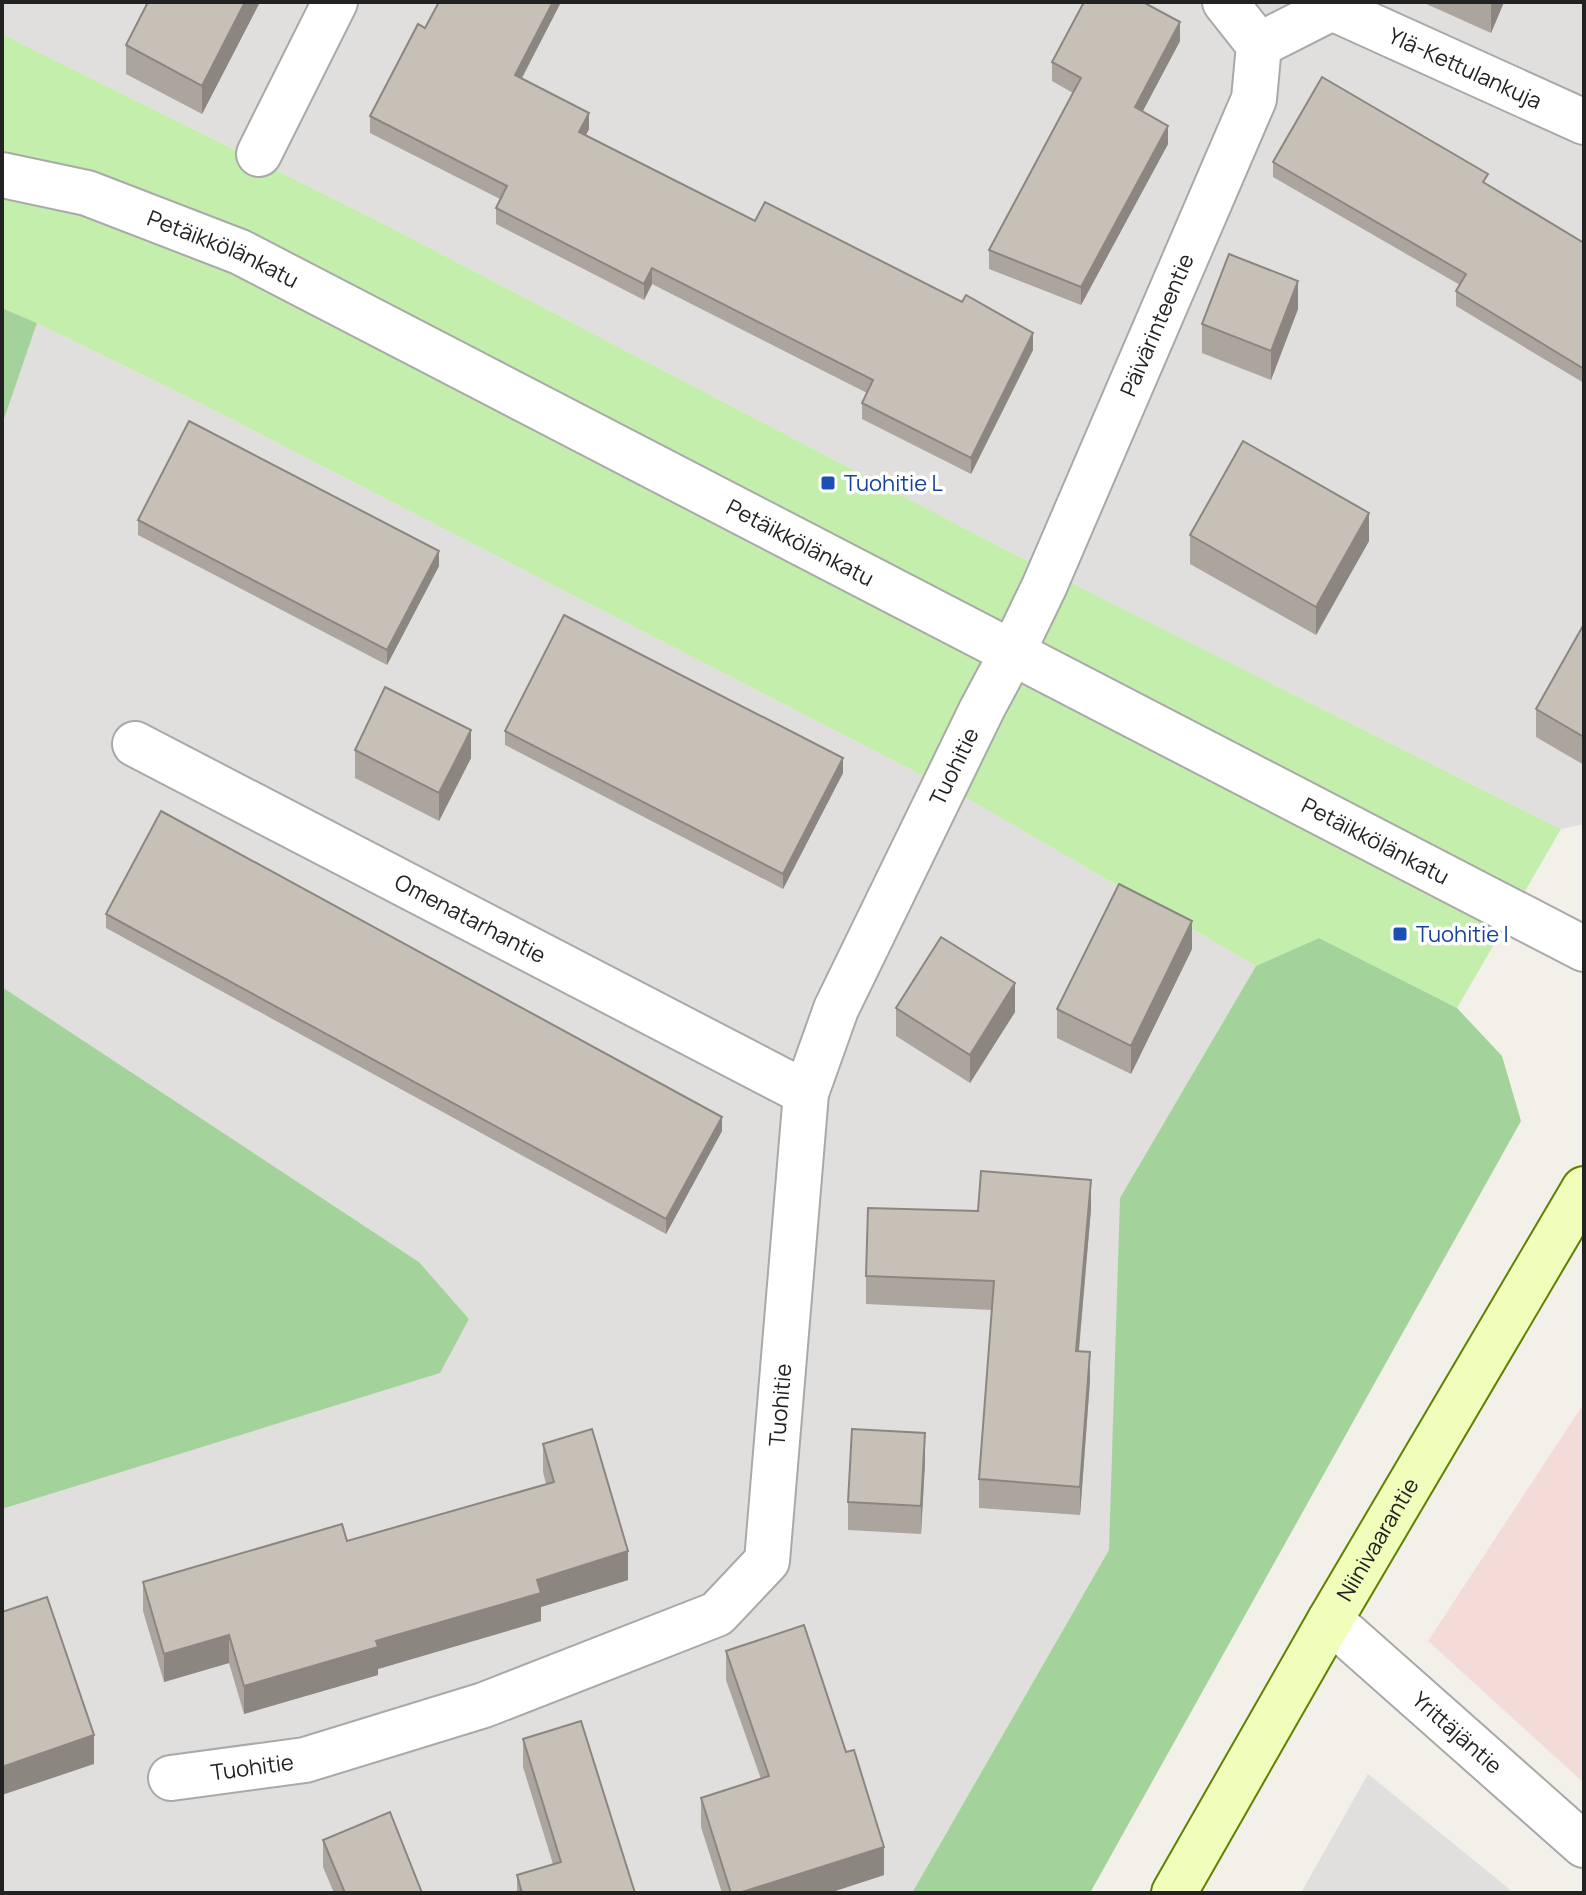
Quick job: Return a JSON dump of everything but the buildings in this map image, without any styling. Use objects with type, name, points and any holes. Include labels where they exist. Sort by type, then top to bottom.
[{"type":"main road","name":"Niinivaarantie","points":[[1174,1893],[1330,1620],[1584,1189]]},
{"type":"street","points":[[259,154],[335,2]]},
{"type":"street","points":[[1225,2],[1259,45]]},
{"type":"street","name":"Ylä-Kettulankuja","points":[[1259,45],[1333,5],[1584,122]]},
{"type":"street","name":"Päivärinteentie","points":[[1013,651],[1044,587],[1254,99],[1259,45]]},
{"type":"street","name":"Petäikkölänkatu","points":[[2,175],[87,193],[240,252],[1584,949]]},
{"type":"street","name":"Tuohitie","points":[[171,1778],[305,1760],[484,1705],[717,1614],[767,1561],[806,1093],[836,1009],[1013,651]]},
{"type":"street","name":"Omenatarhantie","points":[[135,744],[806,1093]]},
{"type":"street","name":"Yrittäjäntie","points":[[1330,1620],[1584,1845]]},
{"type":"shaded area","points":[[2,2],[1584,2],[1584,824],[1561,829],[1008,551],[382,223],[2,34]]},
{"type":"shaded area","points":[[37,323],[200,403],[970,800],[1256,966],[1121,1198],[1110,1550],[912,1893],[2,1893],[2,1509],[439,1373],[469,1319],[419,1262],[2,987],[2,425]]},
{"type":"shaded area","points":[[1584,1403],[1584,1783],[1428,1641]]},
{"type":"shaded area","points":[[1368,1774],[1514,1893],[1301,1893]]},
{"type":"green space","points":[[2,34],[382,223],[1008,551],[1561,829],[1457,1008],[1319,938],[1256,966],[970,800],[200,403],[2,308]]},
{"type":"green space","points":[[2,308],[37,323],[2,425]]},
{"type":"green space","points":[[1319,938],[1457,1008],[1502,1056],[1521,1121],[1090,1893],[912,1893],[1109,1550],[1120,1198],[1256,966]]},
{"type":"green space","points":[[2,987],[419,1262],[469,1319],[440,1373],[2,1509]]},
{"type":"place","name":"Tuohitie L","points":[[828,483]]},
{"type":"place","name":"Tuohitie I","points":[[1400,934]]}]
